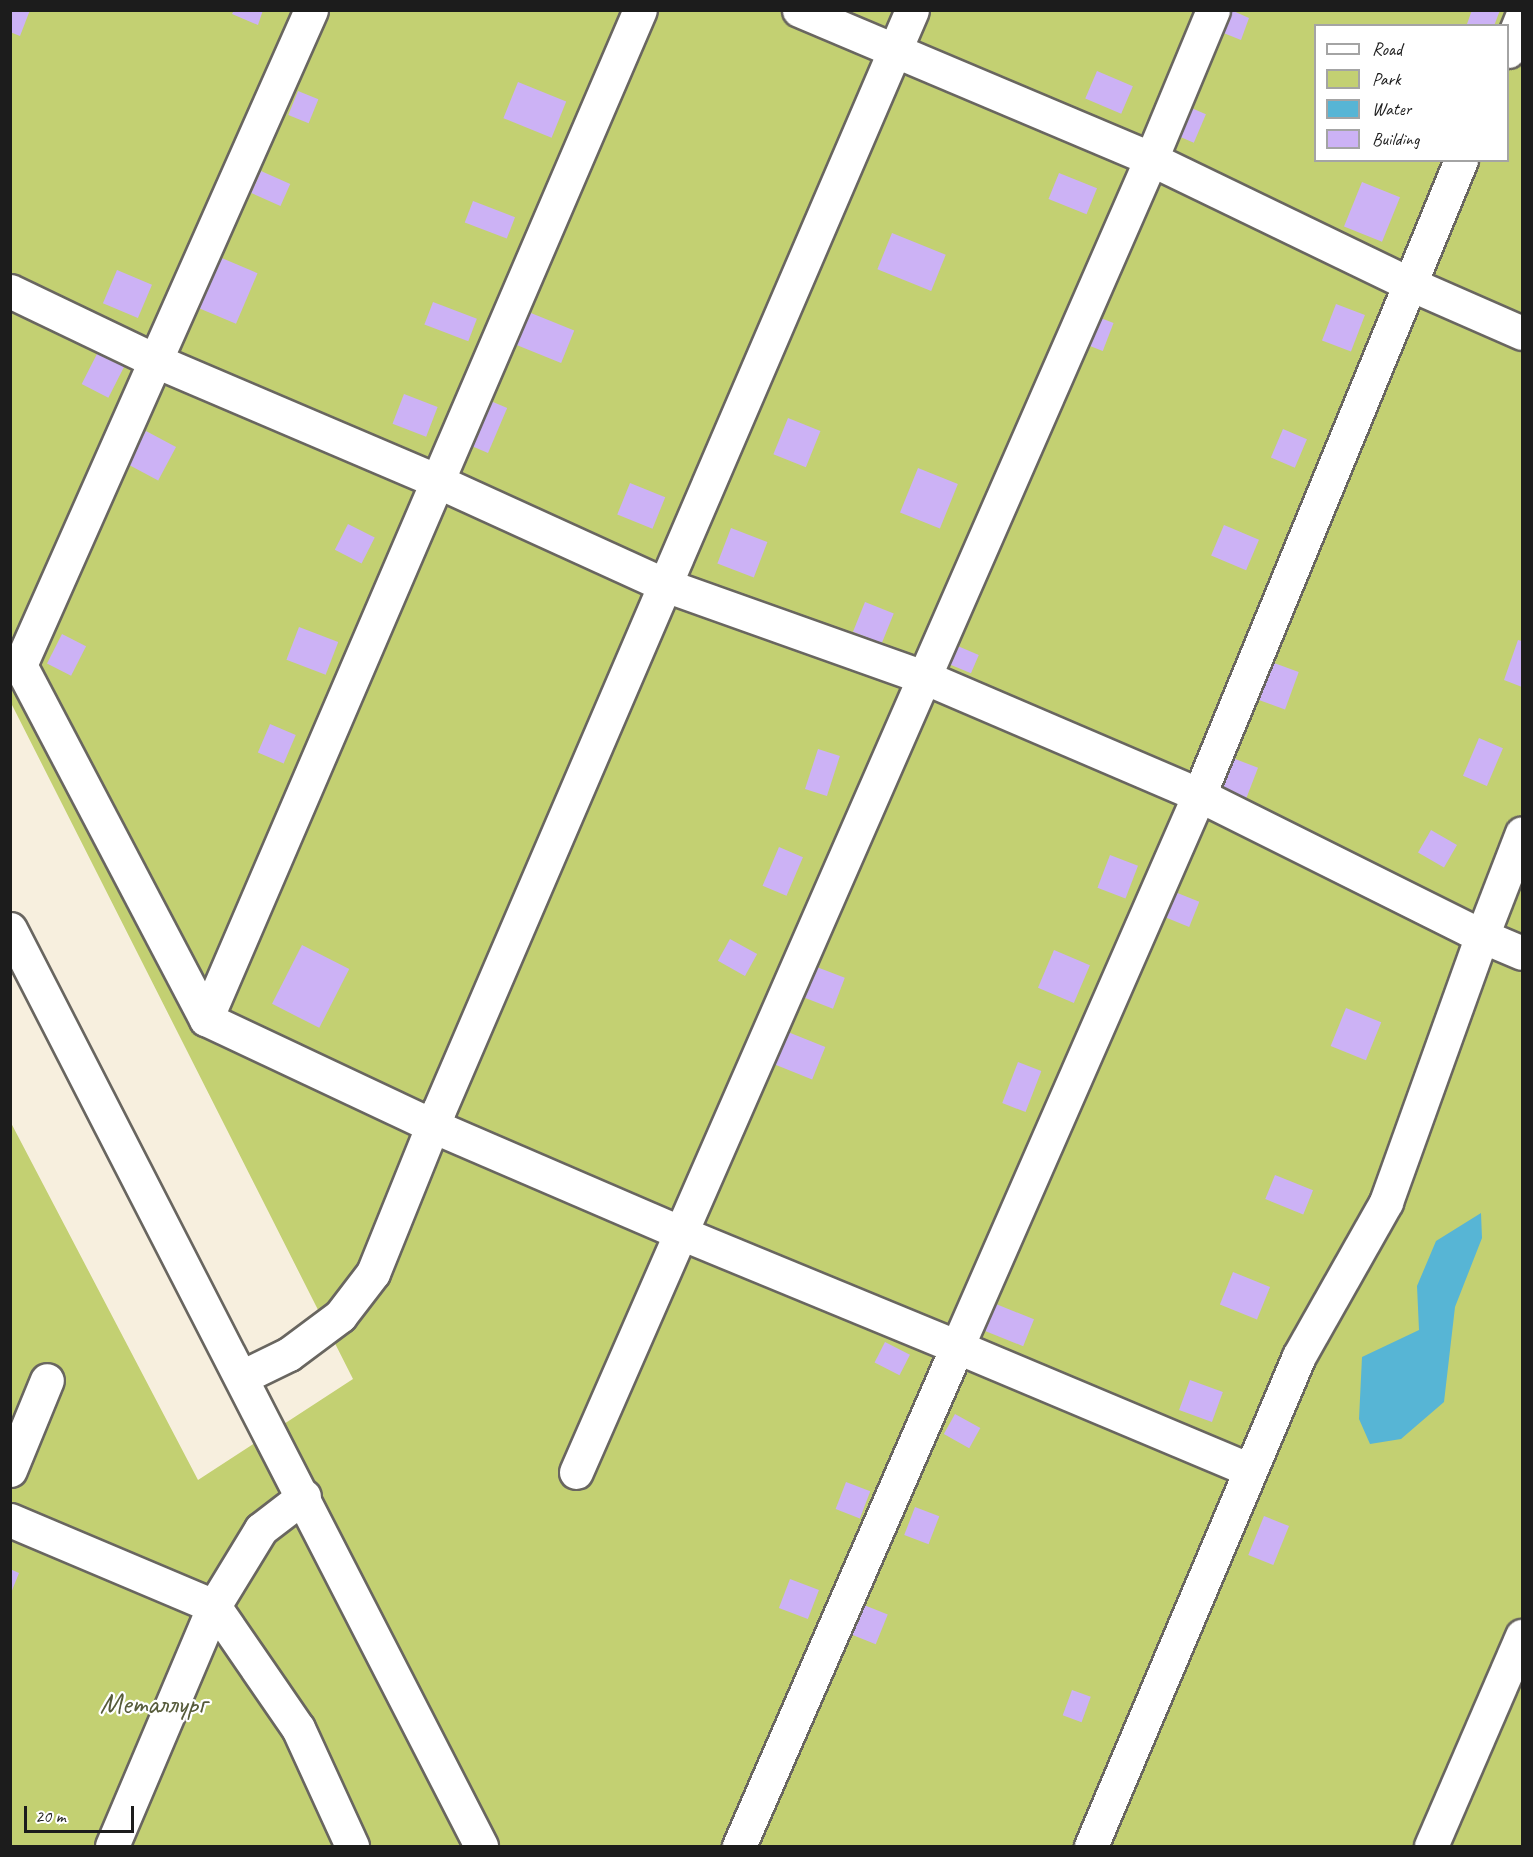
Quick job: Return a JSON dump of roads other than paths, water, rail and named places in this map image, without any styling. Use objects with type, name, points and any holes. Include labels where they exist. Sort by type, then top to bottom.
[{"type":"street","points":[[311,10],[21,665],[206,1019],[433,1126],[681,1233],[1250,1470]]},
{"type":"street","points":[[206,1019],[640,10]]},
{"type":"street","points":[[799,10],[1151,159],[1408,283],[1522,333]]},
{"type":"street","points":[[242,1377],[289,1353],[340,1316],[373,1273],[433,1126],[912,10]]},
{"type":"street","points":[[576,1472],[1151,159],[1213,10]]},
{"type":"street","points":[[1509,48],[1522,16]]},
{"type":"street","points":[[739,1846],[1198,795],[1408,283],[1460,162]]},
{"type":"street","points":[[10,291],[156,361],[437,481],[665,585],[924,677],[1198,795],[1482,936],[1522,953]]},
{"type":"street","points":[[1091,1846],[1299,1356],[1386,1202],[1482,936],[1522,833]]},
{"type":"street","points":[[10,929],[304,1496],[482,1846]]},
{"type":"street","points":[[10,1470],[47,1380]]},
{"type":"street","points":[[112,1846],[214,1606],[261,1529],[304,1496]]},
{"type":"street","points":[[10,1520],[214,1606],[298,1728],[352,1846]]},
{"type":"street","points":[[1431,1846],[1522,1636]]},
{"type":"water","points":[[1481,1213],[1482,1238],[1455,1307],[1444,1402],[1401,1439],[1370,1444],[1359,1419],[1362,1357],[1419,1330],[1417,1286],[1436,1241]]},
{"type":"park label","name":"Металлург","points":[[153,1703]]}]
